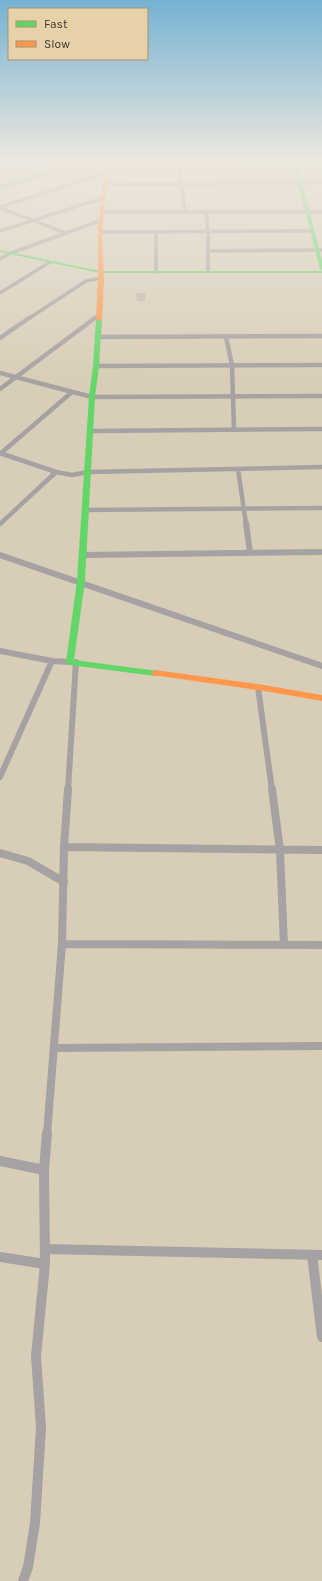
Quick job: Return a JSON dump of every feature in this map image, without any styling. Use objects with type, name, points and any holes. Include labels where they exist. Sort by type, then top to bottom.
[{"type":"street","points":[[0,259],[10,253],[61,235]]},
{"type":"street","points":[[23,1581],[28,1567],[35,1523],[42,1428],[36,1356],[45,1264],[44,1170],[62,944],[64,847],[73,662],[82,581],[92,396],[96,366],[101,275],[100,235]]},
{"type":"street","points":[[156,235],[156,272]]},
{"type":"street","points":[[208,235],[208,272]]},
{"type":"street","points":[[0,250],[101,275],[156,272],[322,271],[319,250],[313,235]]},
{"type":"street","points":[[208,251],[319,250]]},
{"type":"street","points":[[0,293],[50,262]]},
{"type":"street","points":[[0,338],[86,281],[101,275]]},
{"type":"street","points":[[0,389],[98,316]]},
{"type":"street","points":[[97,336],[322,336]]},
{"type":"street","points":[[226,337],[232,365],[234,429]]},
{"type":"street","points":[[96,366],[322,365]]},
{"type":"street","points":[[0,373],[92,396],[322,396]]},
{"type":"street","points":[[72,392],[0,454],[56,472],[72,475],[88,472],[322,467]]},
{"type":"street","points":[[91,431],[234,429],[322,430]]},
{"type":"street","points":[[238,469],[250,553]]},
{"type":"street","points":[[0,524],[56,472]]},
{"type":"street","points":[[85,510],[322,508]]},
{"type":"street","points":[[83,555],[322,552]]},
{"type":"street","points":[[0,555],[82,581],[125,599],[322,666]]},
{"type":"street","points":[[0,651],[52,661],[73,662],[258,687],[322,698]]},
{"type":"street","points":[[0,777],[52,661]]},
{"type":"street","points":[[258,687],[280,850],[284,945]]},
{"type":"street","points":[[64,847],[322,850]]},
{"type":"street","points":[[0,853],[28,861],[64,882]]},
{"type":"street","points":[[62,944],[322,945]]},
{"type":"street","points":[[54,1048],[322,1046]]},
{"type":"street","points":[[0,1161],[44,1170]]},
{"type":"street","points":[[45,1249],[317,1255],[322,1337]]},
{"type":"street","points":[[0,1257],[45,1264]]},
{"type":"building","points":[[136,293],[145,293],[145,301],[137,301]]},
{"type":"traffic: fast","points":[[313,235],[322,269]]},
{"type":"traffic: fast","points":[[0,251],[100,272],[322,272]]},
{"type":"traffic: fast","points":[[99,319],[96,366],[92,397],[81,581],[70,662],[155,673]]},
{"type":"traffic: slow","points":[[99,319],[101,278],[100,235]]},
{"type":"traffic: slow","points":[[155,673],[258,687],[322,698]]}]
